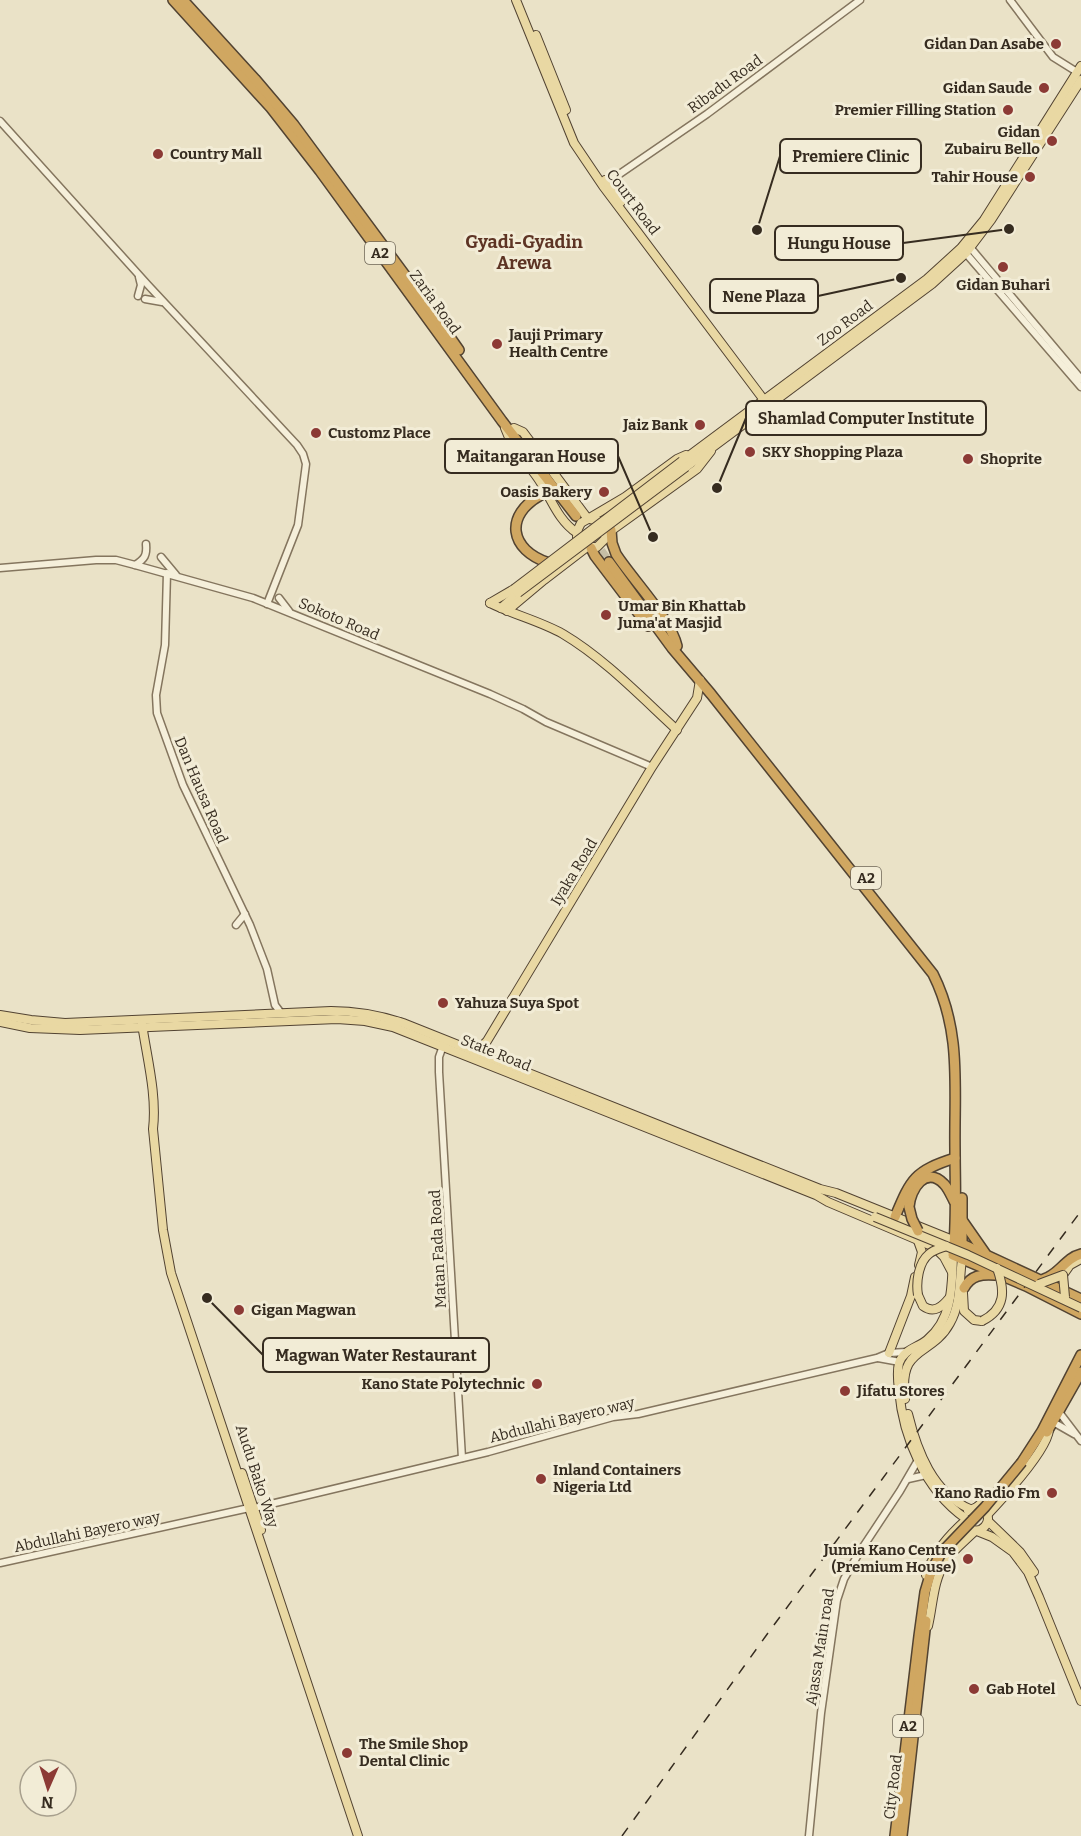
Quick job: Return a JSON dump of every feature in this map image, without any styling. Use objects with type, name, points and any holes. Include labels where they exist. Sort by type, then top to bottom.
[{"type":"highway","name":"Zaria Road","points":[[173,0],[271,108],[502,421],[550,494],[583,517]]},
{"type":"highway","name":"Zaria Road","points":[[183,0],[294,125],[434,313],[514,428],[583,517]]},
{"type":"highway","points":[[549,563],[529,554],[521,544],[517,534],[517,518],[524,506],[550,494]]},
{"type":"highway","points":[[609,532],[609,558],[657,638],[674,647]]},
{"type":"highway","points":[[589,548],[609,558]]},
{"type":"highway","name":"A2","points":[[609,558],[674,647],[933,974],[946,1004],[952,1035],[955,1086],[955,1244],[958,1257]]},
{"type":"highway","name":"A2","points":[[674,647],[708,680],[920,946],[941,978],[952,1006],[958,1036],[962,1220],[955,1244]]},
{"type":"highway","points":[[895,1216],[904,1194],[916,1177],[930,1168],[955,1158]]},
{"type":"highway","points":[[917,1234],[909,1207],[914,1187],[921,1181],[931,1178],[943,1183],[956,1205]]},
{"type":"highway","points":[[962,1220],[987,1255]]},
{"type":"highway","points":[[955,1244],[987,1255],[1039,1282],[1081,1299]]},
{"type":"highway","points":[[1039,1282],[1054,1275],[1070,1259],[1081,1254]]},
{"type":"highway","points":[[958,1257],[999,1272],[1081,1314]]},
{"type":"highway","points":[[964,1288],[972,1278],[999,1272]]},
{"type":"highway","name":"A2","points":[[1047,1428],[1081,1355]]},
{"type":"highway","name":"A2","points":[[1047,1428],[1059,1412],[1081,1372]]},
{"type":"highway","name":"City Road","points":[[902,1836],[923,1635],[925,1592],[941,1553],[1023,1463],[1047,1428]]},
{"type":"highway","name":"City Road","points":[[895,1836],[923,1635]]},
{"type":"main road","name":"Court Road","points":[[516,0],[572,137],[605,185],[766,399]]},
{"type":"main road","name":"Court Road","points":[[520,0],[578,140],[605,185]]},
{"type":"main road","name":"Zoo Road","points":[[684,464],[717,444],[932,284],[991,220],[1080,72]]},
{"type":"main road","name":"Zoo Road","points":[[684,464],[696,451],[927,279],[965,248]]},
{"type":"main road","points":[[502,421],[510,442],[540,482],[552,505],[566,524],[577,533],[581,543],[589,548]]},
{"type":"main road","points":[[504,610],[589,548],[602,544],[609,532],[697,469],[717,444]]},
{"type":"main road","points":[[577,533],[583,517],[677,459],[696,451]]},
{"type":"main road","points":[[504,610],[516,591],[549,563],[684,464]]},
{"type":"main road","points":[[677,730],[595,656],[579,645],[560,633],[490,603],[516,591],[684,464]]},
{"type":"main road","name":"A2","points":[[583,517],[599,521],[609,532]]},
{"type":"main road","points":[[700,680],[697,698],[711,694]]},
{"type":"main road","name":"Iyaka Road","points":[[473,1055],[487,1041],[652,767],[697,698]]},
{"type":"main road","name":"State Road","points":[[0,1022],[30,1028],[68,1030],[281,1013],[343,1011],[368,1014],[403,1023],[473,1055],[818,1192],[836,1193],[895,1216],[955,1244]]},
{"type":"main road","name":"State Road","points":[[0,1015],[65,1023],[352,1019],[393,1027],[444,1043]]},
{"type":"main road","name":"Audu Bako Way","points":[[146,1023],[154,1119],[158,1128],[170,1246],[178,1282],[360,1836]]},
{"type":"main road","points":[[483,1058],[487,1041]]},
{"type":"main road","points":[[818,1192],[955,1244],[999,1272],[1081,1306]]},
{"type":"main road","name":"State Road","points":[[818,1192],[828,1202],[917,1234],[932,1245],[958,1257]]},
{"type":"main road","points":[[876,1215],[917,1234],[969,1251],[1039,1282],[1081,1306]]},
{"type":"main road","points":[[889,1353],[911,1296],[921,1257],[917,1234]]},
{"type":"main road","points":[[951,1296],[940,1308],[932,1310],[922,1306],[918,1295],[918,1276],[926,1257],[934,1251],[955,1244]]},
{"type":"main road","points":[[932,1245],[944,1257],[952,1274]]},
{"type":"main road","points":[[958,1257],[964,1266],[963,1311],[974,1320],[982,1320],[995,1311],[1001,1300],[1003,1288],[999,1272]]},
{"type":"main road","points":[[958,1257],[952,1274],[951,1296],[945,1316],[928,1339],[906,1352],[900,1362],[898,1370],[900,1397],[918,1460],[926,1475],[949,1504],[965,1519],[968,1528],[992,1537],[1013,1552],[1028,1572],[1081,1701]]},
{"type":"main road","points":[[958,1257],[959,1293],[951,1322],[942,1335],[911,1359],[905,1372],[904,1393],[910,1432],[942,1489],[956,1502],[983,1510],[1020,1552],[1033,1571],[1081,1690]]},
{"type":"main road","points":[[1039,1282],[1063,1275],[1070,1265],[1081,1259]]},
{"type":"main road","points":[[1063,1275],[1065,1297]]},
{"type":"main road","name":"A2","points":[[974,1508],[1012,1470],[1047,1428]]},
{"type":"main road","name":"A2","points":[[988,1518],[1032,1462],[1048,1436],[1047,1428]]},
{"type":"main road","points":[[965,1519],[974,1508]]},
{"type":"main road","points":[[976,1531],[986,1527],[988,1518]]},
{"type":"main road","name":"City Road","points":[[923,1635],[920,1604],[931,1562],[942,1545],[965,1519]]},
{"type":"main road","name":"City Road","points":[[923,1635],[942,1569],[951,1554],[976,1531]]},
{"type":"street","name":"Ribadu Road","points":[[605,185],[707,114],[860,0]]},
{"type":"street","points":[[1010,0],[1053,57],[1080,72]]},
{"type":"street","points":[[0,121],[297,445],[305,460],[298,525],[267,604]]},
{"type":"street","points":[[965,248],[1081,379]]},
{"type":"street","points":[[965,248],[1081,387]]},
{"type":"street","points":[[138,273],[141,282],[141,298],[165,303]]},
{"type":"street","points":[[135,565],[144,558],[146,544]]},
{"type":"street","points":[[161,557],[177,576]]},
{"type":"street","name":"Sokoto Road","points":[[0,568],[87,560],[116,560],[253,598],[490,694],[546,722],[652,767]]},
{"type":"street","name":"Dan Hausa Road","points":[[163,572],[166,584],[165,645],[156,695],[157,713],[183,785],[245,914],[267,969],[274,1005],[281,1013]]},
{"type":"street","points":[[253,598],[272,592]]},
{"type":"street","points":[[279,598],[290,612]]},
{"type":"street","points":[[236,925],[245,914]]},
{"type":"street","name":"Dan Hausa Road","points":[[267,1014],[271,995]]},
{"type":"street","name":"Matan Fada Road","points":[[444,1043],[439,1057],[439,1072],[462,1458]]},
{"type":"street","points":[[877,1358],[889,1353],[906,1352]]},
{"type":"street","points":[[877,1358],[900,1362]]},
{"type":"street","name":"Abdullahi Bayero way","points":[[0,1563],[251,1508],[462,1458],[613,1417],[650,1411],[877,1358]]},
{"type":"street","points":[[1059,1412],[1079,1438]]},
{"type":"street","points":[[1047,1428],[1079,1438]]},
{"type":"street","name":"Ajassa Main road","points":[[809,1836],[821,1713],[837,1600],[844,1580],[859,1553],[918,1460]]},
{"type":"street","points":[[908,1479],[926,1475]]},
{"type":"tunnel","points":[[577,518],[609,562]]},
{"type":"railway","points":[[622,1836],[768,1633],[1081,1211]]},
{"type":"place","name":"Gidan Dan Asabe","points":[[1056,44]]},
{"type":"place","name":"Gidan Saude","points":[[1044,88]]},
{"type":"place","name":"Premier Filling Station","points":[[1008,110]]},
{"type":"place","name":"Gidan Zubairu Bello","points":[[1052,141]]},
{"type":"place","name":"Country Mall","points":[[158,154]]},
{"type":"place","name":"Tahir House","points":[[1030,177]]},
{"type":"place","name":"Hungu House","points":[[1009,229]]},
{"type":"place","name":"Premiere Clinic","points":[[757,230]]},
{"type":"place","name":"Gidan Buhari","points":[[1003,267]]},
{"type":"place","name":"Nene Plaza","points":[[901,278]]},
{"type":"place","name":"Jauji Primary Health Centre","points":[[497,344]]},
{"type":"place","name":"Jaiz Bank","points":[[700,425]]},
{"type":"place","name":"Customz Place","points":[[316,433]]},
{"type":"place","name":"SKY Shopping Plaza","points":[[750,452]]},
{"type":"place","name":"Shoprite","points":[[968,459]]},
{"type":"place","name":"Shamlad Computer Institute","points":[[717,488]]},
{"type":"place","name":"Oasis Bakery","points":[[604,492]]},
{"type":"place","name":"Maitangaran House","points":[[653,537]]},
{"type":"place","name":"Umar Bin Khattab Juma'at Masjid","points":[[606,615]]},
{"type":"place","name":"Yahuza Suya Spot","points":[[443,1003]]},
{"type":"place","name":"Magwan Water Restaurant","points":[[207,1298]]},
{"type":"place","name":"Gigan Magwan","points":[[239,1310]]},
{"type":"place","name":"Kano State Polytechnic","points":[[537,1384]]},
{"type":"place","name":"Jifatu Stores","points":[[845,1391]]},
{"type":"place","name":"Inland Containers Nigeria Ltd","points":[[541,1479]]},
{"type":"place","name":"Kano Radio Fm","points":[[1052,1493]]},
{"type":"place","name":"Jumia Kano Centre (Premium House)","points":[[968,1559]]},
{"type":"place","name":"Gab Hotel","points":[[974,1689]]},
{"type":"place","name":"The Smile Shop Dental Clinic","points":[[347,1753]]},
{"type":"district","name":"Gyadi-Gyadin Arewa","points":[[524,252]]}]
